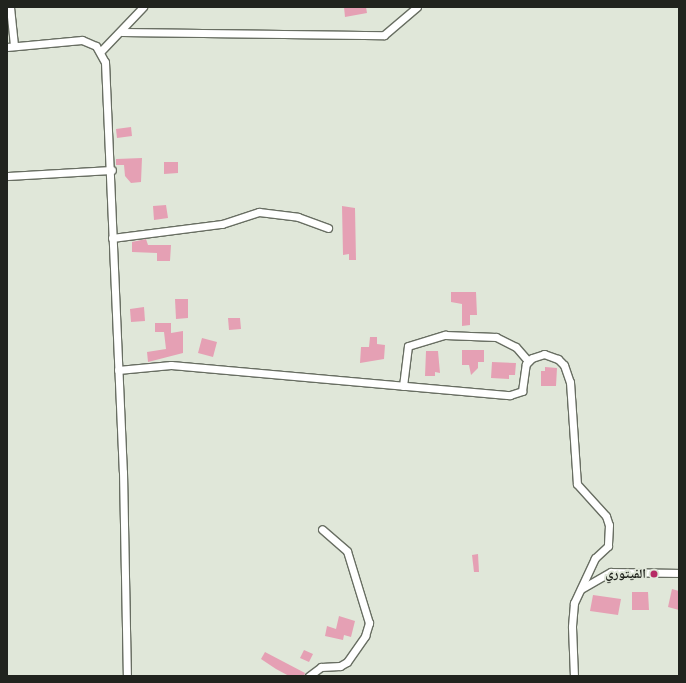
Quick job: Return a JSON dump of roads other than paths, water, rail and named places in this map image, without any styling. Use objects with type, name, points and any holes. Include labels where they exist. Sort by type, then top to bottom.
[{"type":"street","points":[[10,7],[10,47],[82,40],[101,51],[105,62],[110,105],[112,238],[118,370],[127,676]]},
{"type":"street","points":[[101,51],[122,32],[143,7]]},
{"type":"street","points":[[122,32],[384,35],[417,7]]},
{"type":"street","points":[[7,176],[112,170]]},
{"type":"street","points":[[112,238],[222,224],[259,212],[298,217],[328,228]]},
{"type":"street","points":[[118,370],[171,365],[402,386],[515,394],[524,387],[528,361],[516,347],[496,337],[445,335],[408,346],[402,386]]},
{"type":"street","points":[[528,361],[548,355],[564,365],[572,395],[577,484],[606,516],[609,525],[608,546],[595,558],[580,590],[573,611],[574,676]]},
{"type":"street","points":[[309,676],[321,667],[348,662],[365,636],[369,623],[347,551],[322,529]]},
{"type":"street","points":[[580,590],[611,572],[679,573]]},
{"type":"place","name":"الفيتوري","points":[[654,574]]}]
